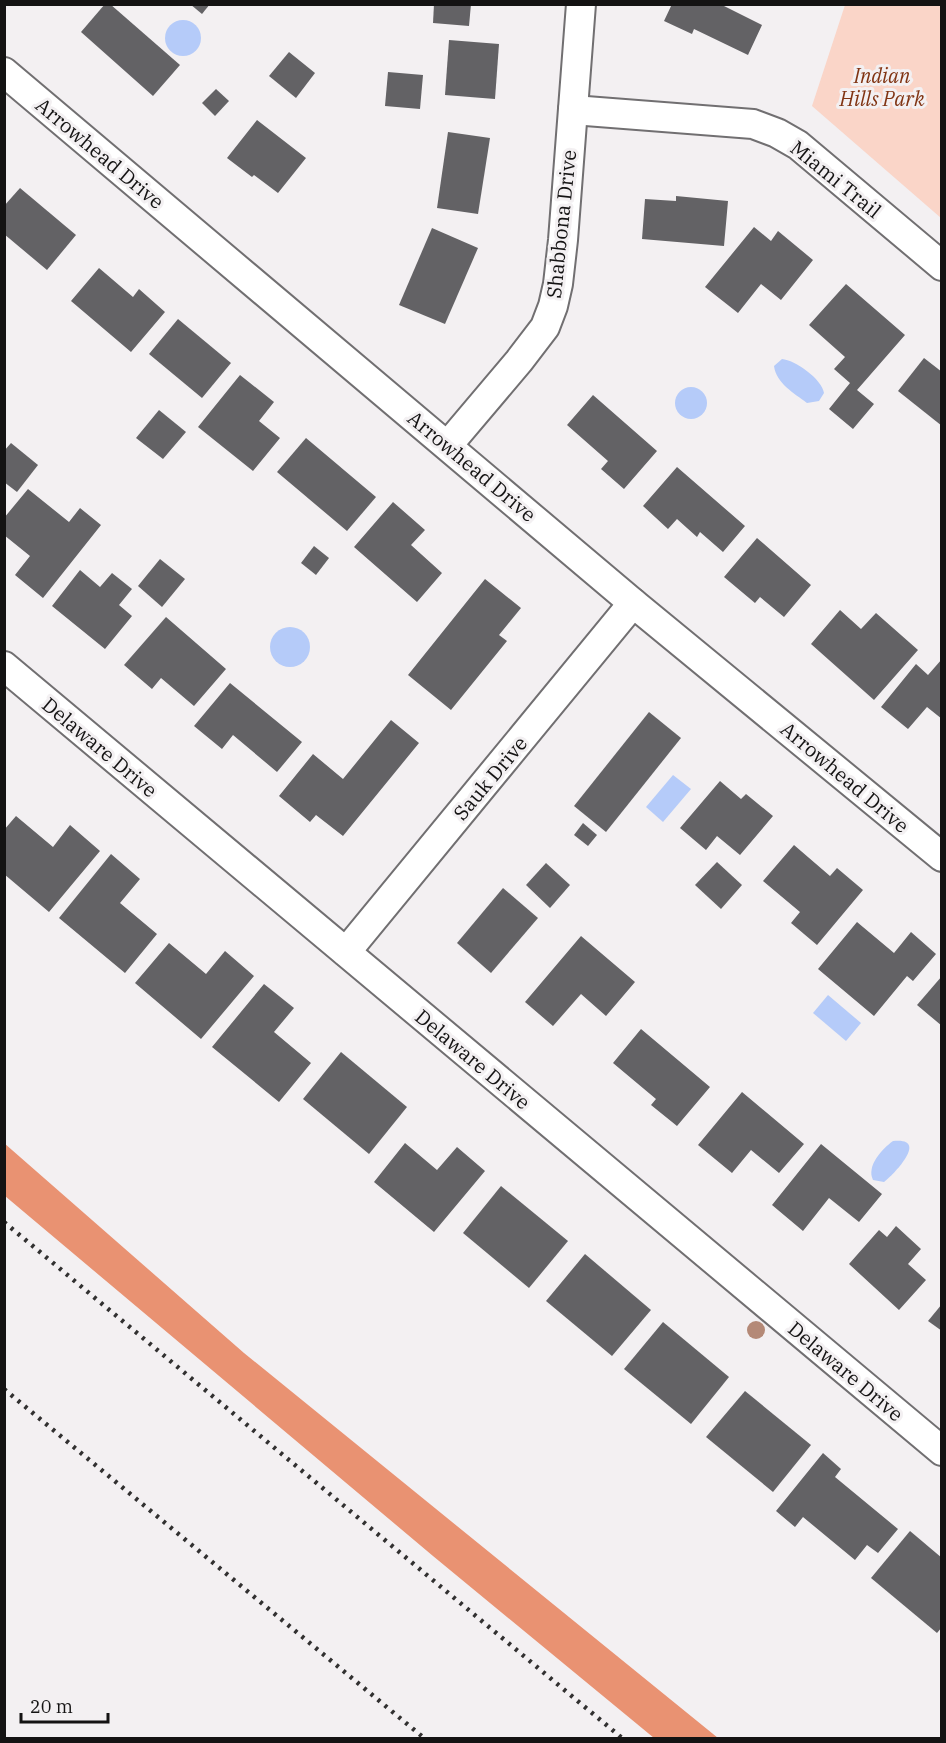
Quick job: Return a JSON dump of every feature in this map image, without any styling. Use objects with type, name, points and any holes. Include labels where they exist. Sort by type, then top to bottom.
[{"type":"street","name":"Shabbona Drive","points":[[448,445],[545,327],[558,284],[581,4]]},
{"type":"street","name":"Arrowhead Drive","points":[[4,72],[633,603],[942,857]]},
{"type":"street","name":"Miami Trail","points":[[573,110],[753,124],[777,133],[798,145],[942,266]]},
{"type":"street","name":"Sauk Drive","points":[[346,952],[633,603]]},
{"type":"street","name":"Delaware Drive","points":[[4,666],[942,1451]]},
{"type":"green space","name":"Indian Hills Park","points":[[845,5],[941,5],[941,218],[812,106]]},
{"type":"shaded area","points":[[4,1143],[244,1353],[718,1738],[654,1738],[433,1556],[5,1196]]},
{"type":"water","points":[[183,20],[196,25],[201,38],[196,51],[183,56],[170,51],[165,38],[170,25]]},
{"type":"water","points":[[782,359],[813,376],[824,393],[819,401],[807,403],[782,383],[774,366]]},
{"type":"water","points":[[691,387],[702,392],[707,403],[702,414],[691,419],[680,414],[675,403],[680,392]]},
{"type":"water","points":[[290,627],[304,633],[310,647],[304,661],[290,667],[276,661],[270,647],[276,633]]},
{"type":"water","points":[[673,775],[691,789],[663,822],[646,807]]},
{"type":"water","points":[[828,995],[861,1023],[846,1041],[813,1013]]},
{"type":"water","points":[[893,1141],[904,1141],[909,1145],[906,1157],[884,1182],[873,1180],[871,1175],[873,1164],[884,1148]]},
{"type":"building","points":[[105,4],[110,4],[180,65],[153,96],[81,32]]},
{"type":"building","points":[[190,4],[210,4],[202,14]]},
{"type":"building","points":[[434,4],[471,4],[469,26],[433,23]]},
{"type":"building","points":[[672,4],[720,4],[762,25],[748,55],[694,29],[692,34],[664,21]]},
{"type":"building","points":[[449,40],[499,44],[495,99],[445,95]]},
{"type":"building","points":[[289,52],[315,73],[296,98],[269,76]]},
{"type":"building","points":[[388,72],[423,75],[420,109],[385,106]]},
{"type":"building","points":[[216,89],[229,101],[215,116],[202,103]]},
{"type":"building","points":[[257,120],[306,158],[278,193],[227,158]]},
{"type":"building","points":[[448,132],[490,138],[478,214],[437,208]]},
{"type":"building","points":[[20,188],[76,235],[47,270],[4,234],[4,206]]},
{"type":"building","points":[[676,196],[728,201],[724,246],[642,239],[645,199],[676,201]]},
{"type":"building","points":[[754,227],[771,241],[778,231],[813,260],[781,300],[761,284],[738,313],[705,287]]},
{"type":"building","points":[[432,228],[478,248],[445,324],[399,305]]},
{"type":"building","points":[[99,268],[133,297],[139,289],[165,312],[131,352],[71,301]]},
{"type":"building","points":[[846,284],[905,335],[857,390],[874,404],[853,429],[829,409],[850,383],[834,369],[845,357],[809,325]]},
{"type":"building","points":[[178,319],[231,363],[202,398],[149,354]]},
{"type":"building","points":[[924,358],[942,372],[942,426],[898,391]]},
{"type":"building","points":[[240,375],[274,402],[259,421],[280,438],[253,471],[198,427]]},
{"type":"building","points":[[593,395],[657,451],[624,489],[601,469],[608,461],[567,425]]},
{"type":"building","points":[[159,410],[186,432],[163,459],[136,438]]},
{"type":"building","points":[[306,438],[376,497],[347,531],[277,472]]},
{"type":"building","points":[[11,443],[38,465],[17,492],[4,482],[4,451]]},
{"type":"building","points":[[677,467],[745,526],[723,552],[700,532],[697,537],[677,519],[668,529],[643,506]]},
{"type":"building","points":[[28,489],[69,522],[80,508],[101,525],[43,598],[15,575],[30,556],[4,535],[4,518]]},
{"type":"building","points":[[393,502],[425,530],[411,545],[442,573],[417,602],[354,547]]},
{"type":"building","points":[[757,538],[811,585],[784,617],[760,597],[755,603],[724,577]]},
{"type":"building","points":[[314,546],[329,558],[316,575],[301,563]]},
{"type":"building","points":[[160,559],[185,579],[162,607],[138,586]]},
{"type":"building","points":[[80,570],[100,587],[112,573],[132,589],[119,605],[132,616],[105,649],[52,606]]},
{"type":"building","points":[[485,579],[521,608],[499,635],[507,641],[451,710],[408,675]]},
{"type":"building","points":[[840,610],[861,629],[876,613],[918,650],[874,700],[811,644]]},
{"type":"building","points":[[166,617],[226,669],[194,706],[161,678],[152,689],[124,665]]},
{"type":"building","points":[[942,659],[942,719],[927,707],[908,729],[881,707],[916,664],[928,675]]},
{"type":"building","points":[[230,683],[302,742],[277,772],[233,735],[222,749],[194,726]]},
{"type":"building","points":[[649,712],[681,738],[606,832],[574,806]]},
{"type":"building","points":[[391,720],[419,743],[343,836],[316,815],[310,822],[279,796],[313,754],[343,779]]},
{"type":"building","points":[[720,781],[741,799],[746,794],[773,816],[740,855],[717,836],[706,850],[680,828]]},
{"type":"building","points":[[16,816],[53,847],[70,825],[100,851],[49,912],[4,874],[4,830]]},
{"type":"building","points":[[583,823],[597,835],[588,846],[574,835]]},
{"type":"building","points":[[794,845],[830,876],[837,868],[863,890],[817,945],[791,923],[800,912],[763,881]]},
{"type":"building","points":[[111,854],[140,879],[120,903],[157,934],[125,973],[59,918]]},
{"type":"building","points":[[717,862],[742,885],[721,909],[695,885]]},
{"type":"building","points":[[546,863],[570,885],[550,908],[526,885]]},
{"type":"building","points":[[503,888],[538,918],[491,973],[457,943]]},
{"type":"building","points":[[857,922],[894,953],[911,932],[936,954],[913,981],[907,976],[874,1016],[818,969]]},
{"type":"building","points":[[581,936],[635,982],[606,1016],[581,994],[553,1026],[525,1002]]},
{"type":"building","points":[[169,943],[206,974],[225,951],[254,976],[201,1039],[135,983]]},
{"type":"building","points":[[942,976],[942,1026],[917,1005]]},
{"type":"building","points":[[264,984],[294,1008],[274,1032],[311,1063],[279,1102],[212,1047]]},
{"type":"building","points":[[641,1029],[710,1087],[677,1126],[651,1105],[656,1099],[613,1063]]},
{"type":"building","points":[[341,1052],[407,1107],[369,1154],[303,1099]]},
{"type":"building","points":[[742,1092],[804,1144],[779,1173],[751,1150],[732,1173],[698,1145]]},
{"type":"building","points":[[405,1143],[437,1170],[457,1147],[485,1171],[434,1232],[374,1182]]},
{"type":"building","points":[[821,1144],[882,1194],[859,1222],[829,1198],[803,1231],[772,1205]]},
{"type":"building","points":[[501,1186],[568,1241],[529,1288],[463,1233]]},
{"type":"building","points":[[896,1226],[921,1249],[908,1264],[926,1280],[899,1310],[849,1264],[879,1230],[887,1237]]},
{"type":"building","points":[[585,1254],[651,1310],[612,1356],[546,1301]]},
{"type":"building","points":[[942,1304],[942,1331],[928,1321]]},
{"type":"building","points":[[663,1322],[729,1377],[691,1424],[624,1369]]},
{"type":"building","points":[[745,1391],[811,1445],[773,1492],[706,1437]]},
{"type":"building","points":[[823,1453],[841,1469],[835,1477],[898,1529],[878,1553],[867,1545],[855,1560],[803,1517],[795,1527],[776,1511]]},
{"type":"building","points":[[910,1531],[942,1558],[942,1627],[937,1633],[871,1578]]},
{"type":"railway","points":[[4,1222],[622,1738]]},
{"type":"railway","points":[[4,1389],[424,1738]]}]
